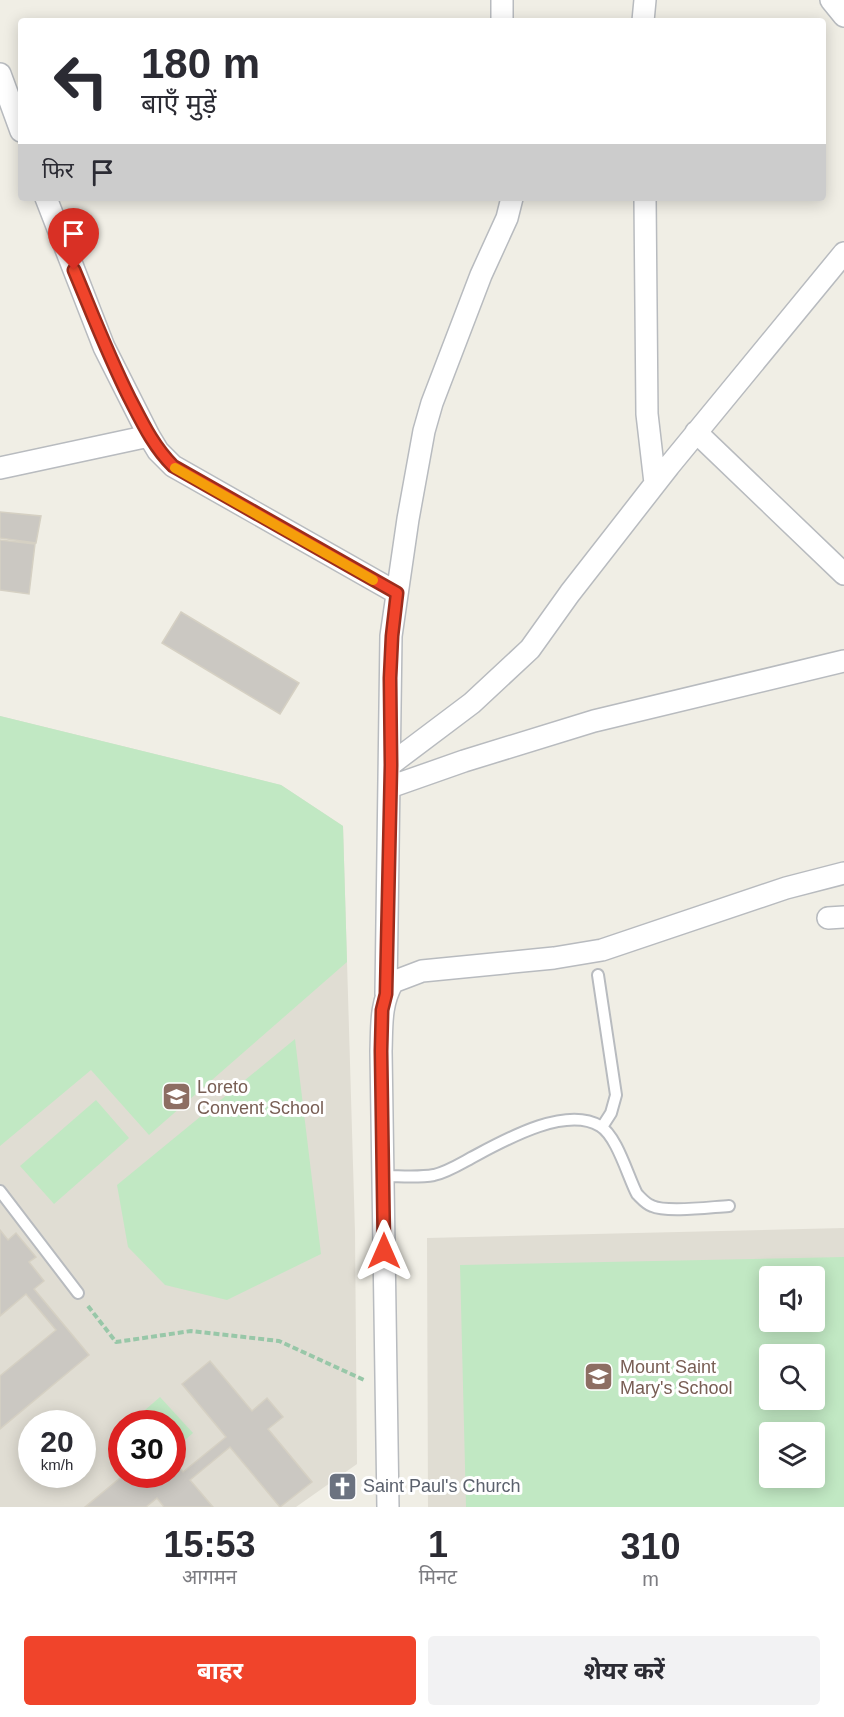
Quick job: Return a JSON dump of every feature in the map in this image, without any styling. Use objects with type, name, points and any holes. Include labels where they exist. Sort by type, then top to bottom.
[{"type":"street","points":[[501,18],[502,0]]},
{"type":"street","points":[[643,18],[645,0]]},
{"type":"street","points":[[831,0],[844,16]]},
{"type":"street","points":[[0,74],[18,123]]},
{"type":"street","points":[[47,201],[105,347],[158,451],[173,466],[397,593]]},
{"type":"street","points":[[388,1507],[381,1051],[382,1010],[386,994],[391,765],[390,667],[397,593],[420,453],[432,404],[481,275],[507,218],[511,201]]},
{"type":"street","points":[[645,201],[647,414],[655,483]]},
{"type":"street","points":[[391,765],[472,703],[520,660],[655,483],[844,253]]},
{"type":"street","points":[[696,432],[844,574]]},
{"type":"street","points":[[0,468],[149,436]]},
{"type":"street","points":[[390,787],[464,761],[594,721],[844,662]]},
{"type":"street","points":[[386,994],[393,982],[422,971],[575,956],[602,950],[786,888],[844,873]]},
{"type":"lane","points":[[598,975],[616,1095],[611,1113],[602,1127]]},
{"type":"lane","points":[[384,1176],[434,1175],[498,1143],[541,1126],[569,1120],[585,1121],[602,1127],[610,1137],[630,1180],[643,1201],[653,1207],[664,1209],[729,1206]]},
{"type":"lane","points":[[0,1191],[78,1293]]},
{"type":"path","points":[[78,1293],[116,1342],[191,1330],[279,1341],[357,1376],[386,1393]]},
{"type":"shaded area","name":"Loreto Convent School","points":[[0,716],[281,785],[343,826],[355,1232],[357,1464],[296,1507],[0,1507]]},
{"type":"shaded area","name":"Mount Saint Mary's School","points":[[844,1228],[844,1507],[428,1507],[427,1238]]},
{"type":"green space","points":[[0,716],[281,785],[343,826],[347,962],[149,1135],[91,1070],[0,1146]]},
{"type":"green space","points":[[295,1039],[321,1254],[227,1300],[165,1285],[128,1247],[117,1185]]},
{"type":"green space","points":[[96,1100],[129,1138],[54,1204],[20,1166]]},
{"type":"green space","name":"Mount Saint Mary's School","points":[[844,1257],[844,1507],[466,1507],[460,1265]]},
{"type":"green space","points":[[160,1397],[172,1410],[145,1410]]},
{"type":"green space","points":[[186,1425],[193,1433],[186,1439]]},
{"type":"building","points":[[0,512],[41,516],[36,543],[0,538]]},
{"type":"building","points":[[0,540],[35,544],[29,594],[0,590]]},
{"type":"building","points":[[181,612],[299,683],[280,714],[162,643]]},
{"type":"building","points":[[0,1230],[8,1240],[16,1233],[36,1257],[29,1262],[44,1281],[34,1289],[89,1355],[23,1410],[18,1410],[18,1414],[0,1429],[0,1376],[56,1330],[26,1294],[0,1316]]},
{"type":"building","points":[[210,1361],[252,1411],[267,1398],[283,1417],[268,1429],[312,1482],[280,1507],[230,1447],[190,1480],[213,1507],[164,1507],[157,1498],[146,1507],[85,1507],[108,1488],[186,1488],[186,1470],[226,1437],[182,1384]]},
{"type":"slow traffic","points":[[175,468],[373,580]]},
{"type":"place","name":"Loreto Convent School","points":[[176,1097]]},
{"type":"place","name":"Mount Saint Mary's School","points":[[599,1377]]},
{"type":"place","name":"Saint Paul's Church","points":[[342,1486]]},
{"type":"route","points":[[74,270],[105,347],[149,436],[158,451],[173,466],[397,593],[390,678],[391,765],[386,994],[382,1010],[381,1051],[384,1251]]}]
